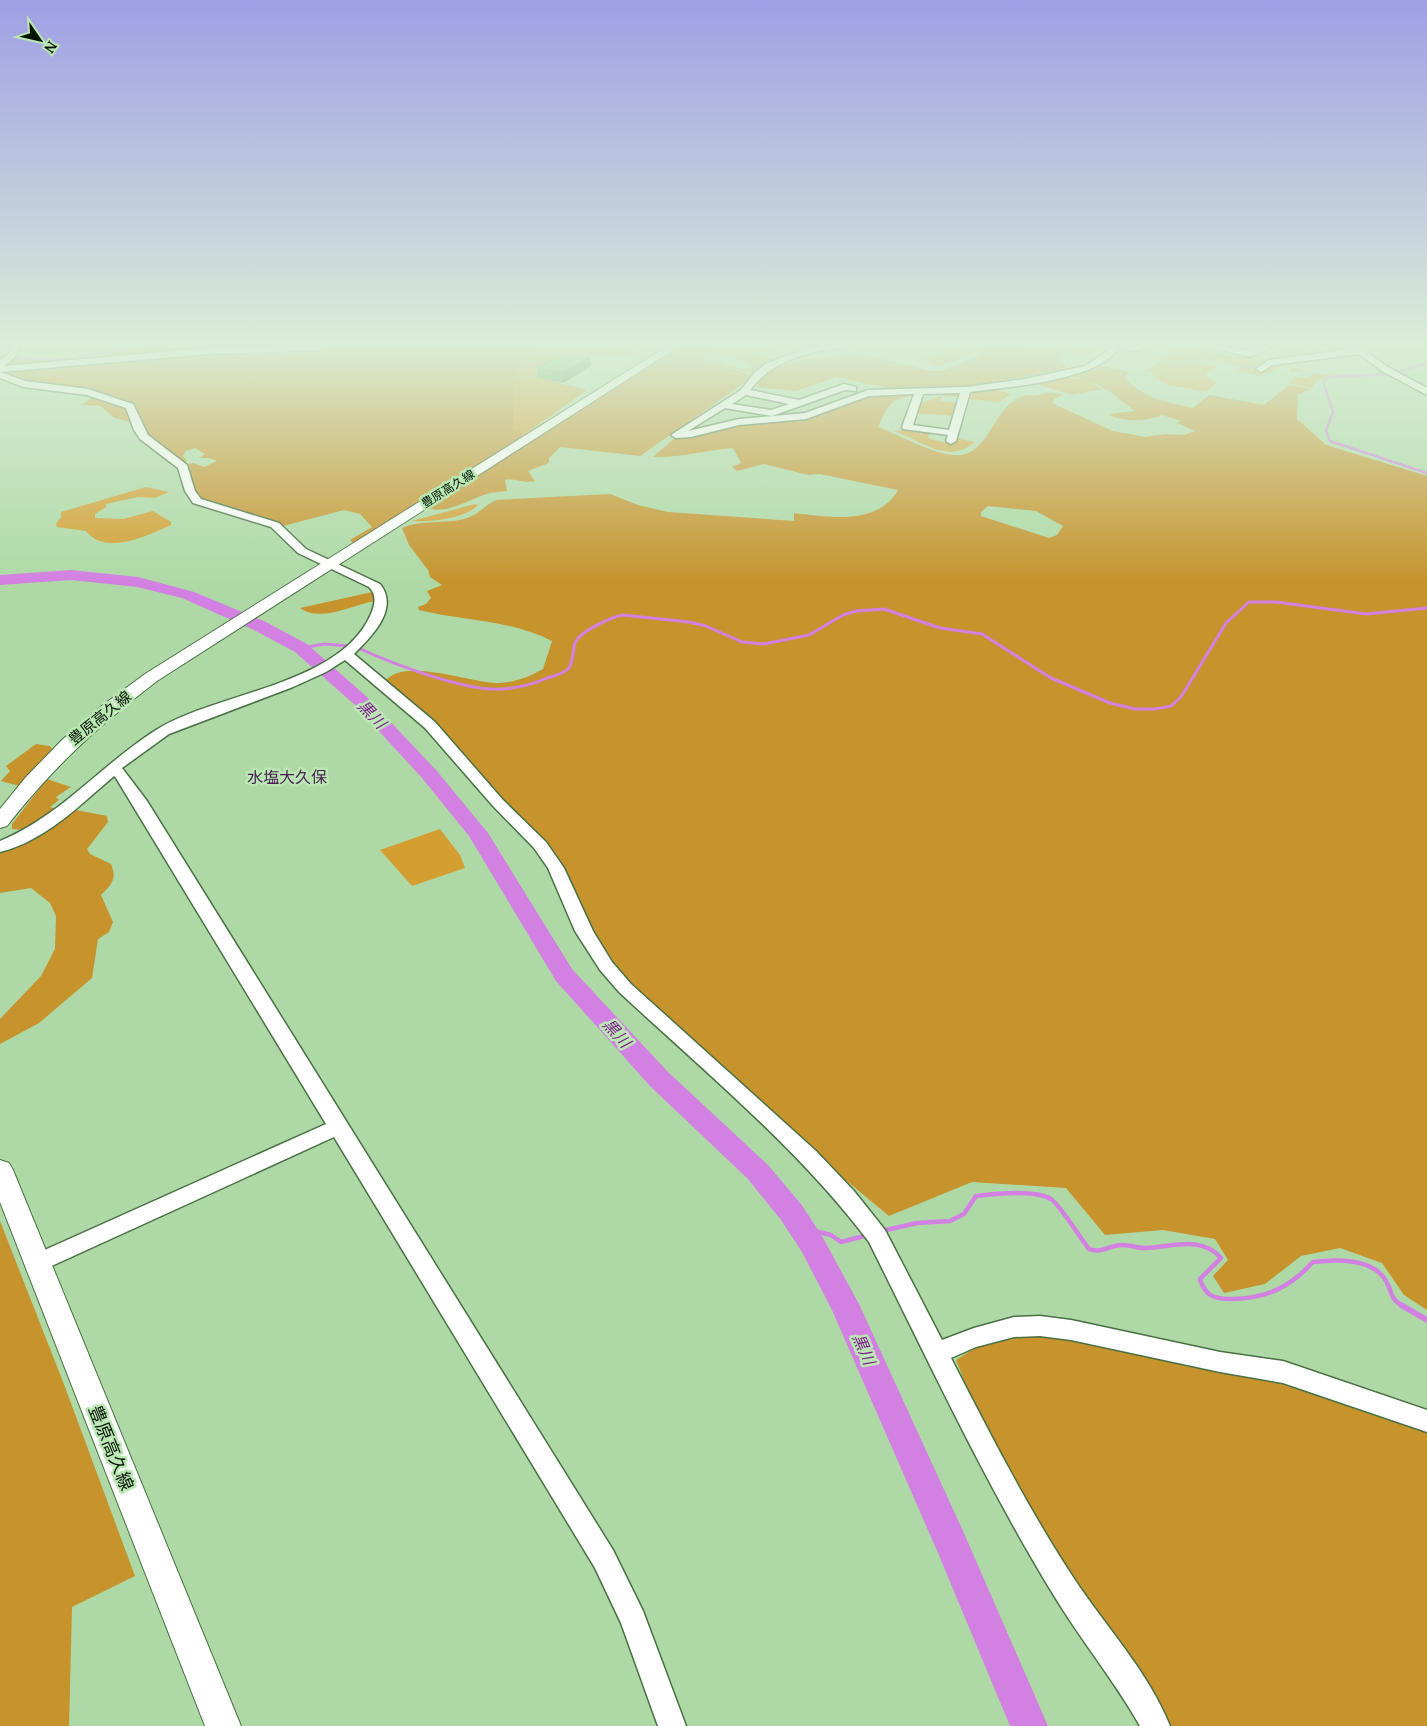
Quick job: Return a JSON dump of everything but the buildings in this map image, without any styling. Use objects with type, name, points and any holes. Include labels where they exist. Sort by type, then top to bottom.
[{"type":"main road","name":"豊原高久線","points":[[0,822],[51,759],[93,721],[140,686],[218,634],[554,423]]},
{"type":"main road","name":"豊原高久線","points":[[0,1170],[223,1726]]},
{"type":"street","points":[[0,847],[23,837],[46,822],[164,731],[299,679],[350,652],[376,623],[380,613],[382,598],[380,590],[373,584],[294,545],[275,525],[197,501],[190,491],[183,467],[144,437],[137,423]]},
{"type":"street","points":[[695,423],[676,434],[691,434],[737,423]]},
{"type":"street","points":[[909,423],[907,427],[952,437],[956,423]]},
{"type":"street","points":[[350,652],[430,725],[461,758],[498,803],[540,845],[556,868],[584,931],[606,966],[625,988],[762,1112],[847,1197],[877,1236],[1024,1520],[1063,1586],[1134,1688],[1156,1726]]},
{"type":"street","points":[[114,769],[122,775],[139,801],[623,1592],[672,1726]]},
{"type":"street","points":[[37,1263],[338,1127]]},
{"type":"street","points":[[936,1353],[974,1338],[1014,1327],[1040,1326],[1071,1330],[1220,1362],[1283,1372],[1427,1421]]},
{"type":"shaded area","points":[[133,423],[513,423],[513,429],[521,431],[521,434],[525,434],[414,509],[354,544],[350,540],[372,527],[360,514],[344,510],[283,526],[266,518],[200,500],[193,491],[189,464],[193,463],[204,467],[217,461],[209,458],[199,458],[205,454],[195,448],[186,451],[183,456],[187,461],[184,462],[154,442],[139,424]]},
{"type":"shaded area","points":[[513,423],[541,423],[525,434],[521,434],[513,429]]},
{"type":"shaded area","points":[[561,423],[688,423],[640,456],[560,447],[549,458],[549,463],[528,471],[535,481],[505,480],[507,491],[480,496],[450,508],[435,510],[428,508]]},
{"type":"shaded area","points":[[762,423],[880,423],[878,427],[931,450],[961,455],[980,445],[995,423],[1095,423],[1113,431],[1145,437],[1165,434],[1184,435],[1195,431],[1177,423],[1301,423],[1326,445],[1427,476],[1427,1310],[1404,1295],[1382,1263],[1340,1248],[1301,1256],[1265,1284],[1224,1293],[1213,1276],[1228,1260],[1215,1239],[1163,1230],[1105,1235],[1066,1188],[972,1182],[889,1216],[825,1163],[725,1067],[649,1003],[613,968],[589,930],[564,871],[384,682],[393,675],[406,671],[438,673],[486,682],[499,683],[517,680],[543,669],[552,641],[537,634],[504,625],[419,610],[418,607],[426,604],[431,598],[427,591],[442,585],[430,577],[428,570],[409,545],[402,528],[409,525],[467,518],[475,515],[496,500],[610,494],[638,505],[668,512],[794,521],[794,513],[837,517],[866,514],[878,509],[889,501],[898,490],[820,474],[808,475],[764,464],[737,471],[732,467],[741,463],[733,448],[653,457],[677,436]],"holes":[[[988,506],[1036,511],[1063,526],[1057,535],[1049,538],[981,516],[981,512]]]},
{"type":"shaded area","points":[[908,430],[939,433],[928,436],[930,439],[947,443],[954,438],[975,442],[965,449],[945,451],[935,449],[894,431]]},
{"type":"shaded area","points":[[146,487],[169,492],[155,498],[138,497],[106,504],[106,507],[95,514],[95,518],[123,519],[153,511],[171,522],[171,525],[127,542],[115,543],[104,542],[94,538],[86,531],[57,527],[56,524],[61,517],[61,512]]},
{"type":"shaded area","points":[[475,504],[478,505],[465,514],[438,520],[412,521]]},
{"type":"shaded area","points":[[377,591],[375,601],[337,612],[317,614],[300,608]]},
{"type":"shaded area","points":[[36,744],[50,746],[52,749],[19,786],[1,781],[10,771],[6,766]]},
{"type":"shaded area","points":[[47,779],[71,787],[56,797],[59,800],[50,807],[59,810],[30,830],[12,829],[12,824]]},
{"type":"shaded area","points":[[71,809],[107,816],[108,822],[87,849],[90,854],[111,864],[113,869],[112,881],[101,895],[113,922],[109,932],[98,939],[92,978],[39,1023],[0,1044],[0,1019],[41,976],[55,949],[56,916],[50,903],[31,888],[0,893],[0,849]]},
{"type":"shaded area","points":[[440,829],[460,855],[465,868],[412,886],[380,850]]},
{"type":"shaded area","points":[[0,1221],[65,1387],[135,1576],[72,1607],[69,1726],[0,1726]]},
{"type":"shaded area","points":[[1020,1334],[1077,1337],[1283,1378],[1427,1428],[1427,1726],[1161,1726],[1067,1586],[966,1385],[956,1360],[985,1342]]},
{"type":"waterway","points":[[1329,423],[1326,430],[1330,441],[1427,473]]},
{"type":"waterway","name":"黒川","points":[[0,580],[71,575],[138,582],[188,595],[260,626],[301,648],[361,701],[429,774],[478,833],[564,975],[659,1079],[758,1172],[791,1212],[812,1244],[844,1304],[951,1543],[1029,1726]]},
{"type":"waterway","points":[[356,647],[428,675],[469,686],[503,689],[531,684],[564,672],[571,663],[575,643],[583,634],[596,626],[623,615],[689,622],[706,626],[742,642],[764,644],[809,635],[843,615],[856,611],[884,609],[940,628],[982,634],[1051,678],[1110,703],[1135,709],[1155,709],[1171,706],[1181,697],[1226,623],[1249,602],[1276,602],[1366,614],[1427,608]]},
{"type":"waterway","points":[[301,648],[324,644],[349,646]]},
{"type":"waterway","points":[[882,1231],[917,1223],[950,1221],[964,1214],[976,1196],[1014,1193],[1035,1194],[1055,1202],[1089,1249],[1102,1250],[1118,1245],[1145,1248],[1196,1244],[1213,1251],[1221,1258],[1200,1279],[1208,1293],[1215,1297],[1232,1299],[1267,1294],[1295,1279],[1313,1262],[1332,1260],[1363,1264],[1380,1273],[1386,1281],[1393,1298],[1403,1306]]},
{"type":"waterway","points":[[802,1228],[831,1235],[841,1242],[868,1235]]},
{"type":"waterway","points":[[1401,1305],[1427,1320]]},
{"type":"district","name":"水塩大久保","points":[[287,777]]}]
